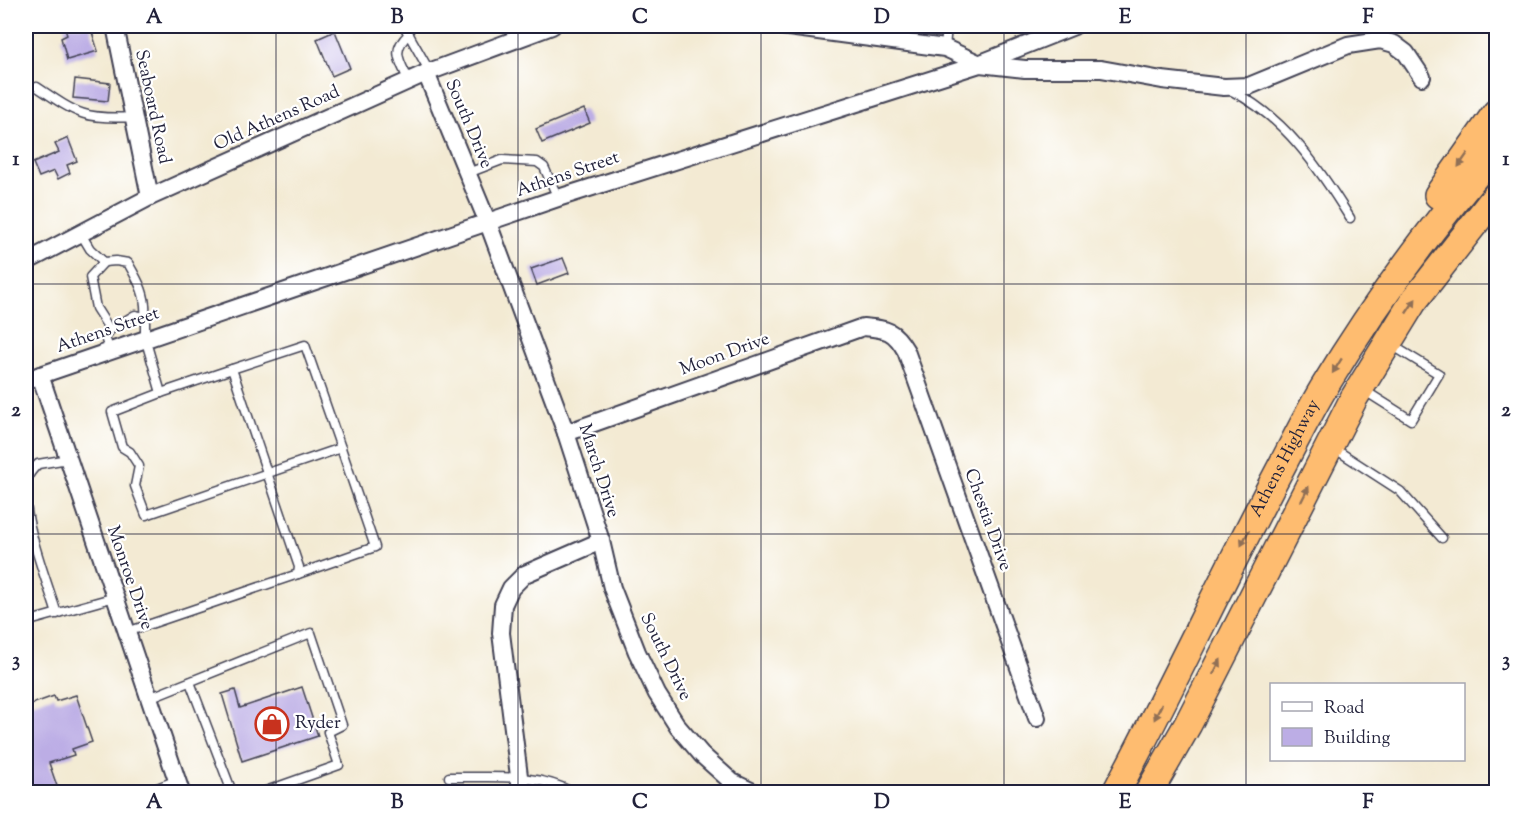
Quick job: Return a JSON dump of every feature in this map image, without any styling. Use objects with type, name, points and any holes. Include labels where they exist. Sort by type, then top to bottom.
[{"type":"highway","points":[[1355,337],[1374,286],[1497,112]]},
{"type":"highway","name":"Athens Highway","points":[[1116,792],[1254,519],[1322,391],[1386,290],[1497,151]]},
{"type":"highway","name":"Athens Highway","points":[[1149,792],[1193,713],[1360,388],[1387,342],[1413,302],[1493,206]]},
{"type":"street","name":"Seaboard Road","points":[[115,26],[150,197]]},
{"type":"street","name":"Old Athens Road","points":[[26,262],[150,197],[409,81],[552,26]]},
{"type":"street","points":[[781,26],[857,31],[945,48],[981,64],[1074,26]]},
{"type":"street","name":"Athens Street","points":[[33,377],[558,198],[981,64],[1024,69],[1101,69],[1224,87],[1249,86],[1348,45],[1380,40],[1394,44],[1406,52],[1422,77]]},
{"type":"street","name":"South Drive","points":[[428,73],[488,223]]},
{"type":"street","name":"March Drive","points":[[488,223],[566,433],[600,541],[525,574],[511,588],[503,605],[501,633],[519,786]]},
{"type":"street","name":"Moon Drive","points":[[566,433],[862,327],[880,328],[898,337]]},
{"type":"street","name":"Chestia Drive","points":[[898,337],[910,363],[1037,718]]},
{"type":"street","name":"Monroe Drive","points":[[33,377],[68,459],[179,786]]},
{"type":"street","name":"South Drive","points":[[600,541],[612,588],[637,652],[657,694],[678,727],[702,755],[732,782],[753,792]]},
{"type":"lane","points":[[404,26],[428,73]]},
{"type":"lane","points":[[945,48],[947,26]]},
{"type":"lane","points":[[409,34],[400,42],[397,53],[409,81]]},
{"type":"lane","points":[[38,87],[69,109],[89,117],[134,117]]},
{"type":"lane","points":[[1224,87],[1258,106],[1280,125],[1325,177],[1350,218]]},
{"type":"lane","points":[[468,173],[502,159],[537,162],[544,167],[558,198]]},
{"type":"lane","points":[[81,234],[90,249],[104,262]]},
{"type":"lane","points":[[110,330],[96,308],[90,277],[104,262],[128,263],[142,287],[146,304],[145,338],[161,393]]},
{"type":"lane","points":[[110,350],[105,338],[110,330],[135,315],[145,317]]},
{"type":"lane","points":[[1360,388],[1411,420],[1439,374],[1387,342]]},
{"type":"lane","points":[[127,632],[375,547],[341,448],[305,345],[161,393],[112,412],[122,447],[130,452],[139,466],[135,486],[146,515],[341,448]]},
{"type":"lane","points":[[232,369],[299,567],[298,574]]},
{"type":"lane","points":[[1330,445],[1400,491],[1442,538]]},
{"type":"lane","points":[[57,614],[26,515],[27,489],[29,476],[38,464],[68,459]]},
{"type":"lane","points":[[26,622],[115,597]]},
{"type":"lane","points":[[149,698],[311,633],[342,725],[328,732],[339,765],[263,792]]},
{"type":"lane","points":[[190,682],[232,792]]},
{"type":"lane","points":[[449,777],[519,786],[543,780],[572,792]]},
{"type":"lane","points":[[147,792],[179,786]]},
{"type":"building","points":[[64,26],[90,26],[98,51],[67,60],[61,38],[67,35]]},
{"type":"building","points":[[335,31],[350,68],[332,76],[317,39]]},
{"type":"building","points":[[75,79],[110,83],[108,101],[73,98]]},
{"type":"building","points":[[584,109],[590,123],[542,143],[536,129]]},
{"type":"building","points":[[68,138],[77,161],[67,165],[70,173],[58,179],[54,171],[39,177],[33,163],[59,152],[55,144]]},
{"type":"building","points":[[563,258],[569,273],[537,285],[531,269]]},
{"type":"building","name":"Ryder","points":[[302,687],[318,736],[242,761],[222,694],[235,690],[240,708]]},
{"type":"building","points":[[76,695],[92,742],[72,749],[74,755],[49,763],[59,792],[26,792],[26,706],[54,696],[56,701]]},
{"type":"place","name":"Ryder","points":[[272,724]]}]
